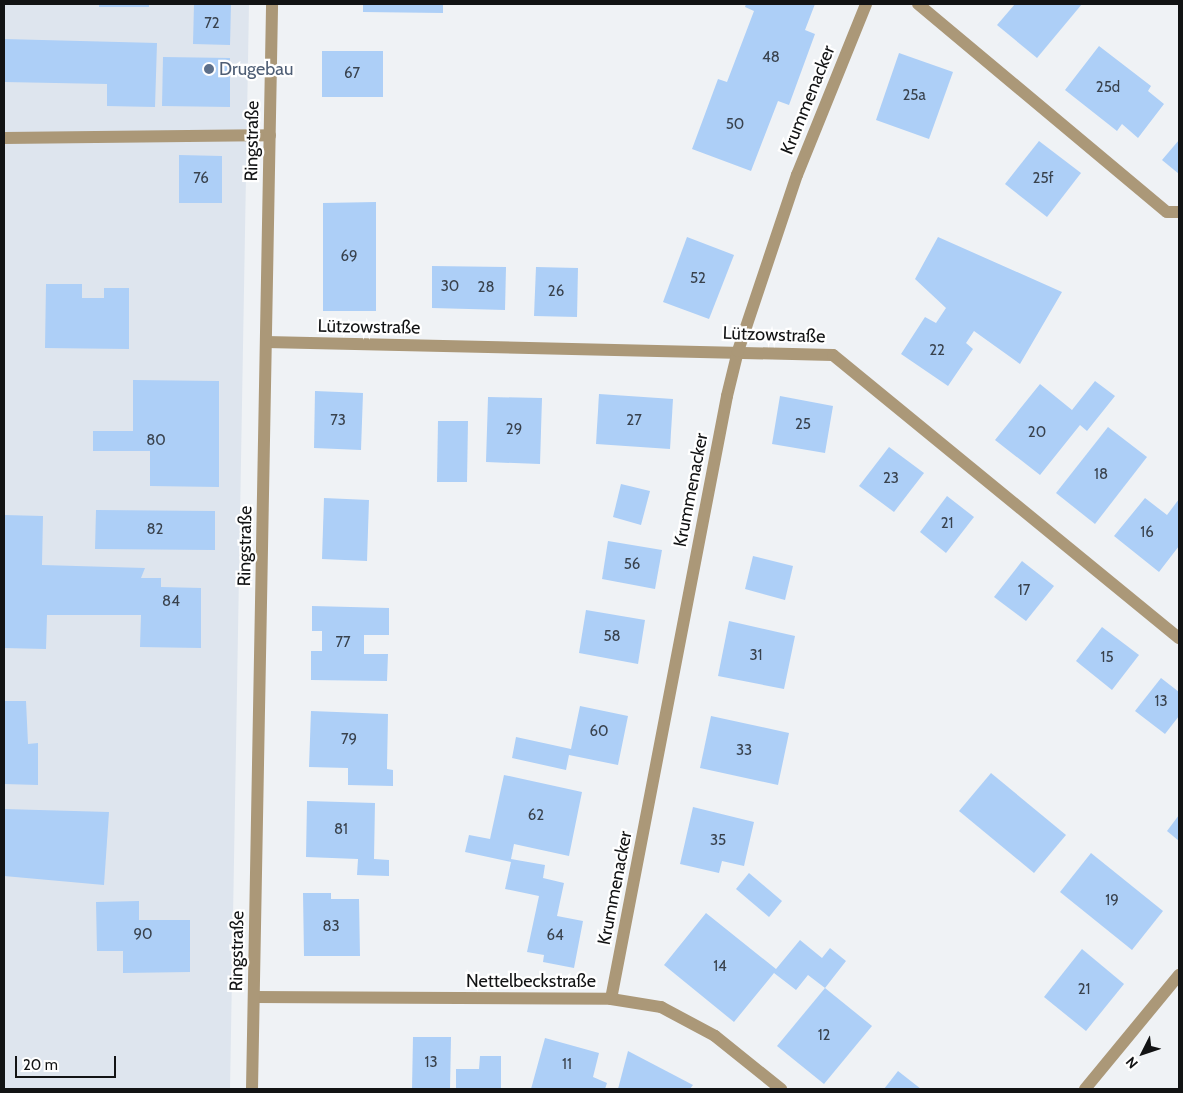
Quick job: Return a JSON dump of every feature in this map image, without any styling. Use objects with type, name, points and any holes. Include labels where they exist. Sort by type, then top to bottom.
[{"type":"street","name":"Ringstraße","points":[[252,1089],[272,4]]},
{"type":"street","name":"Krummenacker","points":[[611,1000],[727,396],[738,351],[797,175],[866,4]]},
{"type":"street","points":[[918,4],[1167,212],[1179,212]]},
{"type":"street","points":[[4,138],[270,135]]},
{"type":"street","name":"Lützowstraße","points":[[266,342],[738,351],[834,355],[1179,638]]},
{"type":"street","points":[[1085,1089],[1179,975]]},
{"type":"street","name":"Nettelbeckstraße","points":[[254,997],[611,1000],[661,1007],[715,1036],[781,1089]]},
{"type":"shaded area","points":[[4,4],[249,4],[230,1089],[4,1089]]},
{"type":"building","points":[[99,4],[149,4],[149,7],[99,7]]},
{"type":"building","points":[[194,4],[231,4],[230,45],[193,44]]},
{"type":"building","points":[[363,4],[443,4],[443,13],[363,12]]},
{"type":"building","points":[[746,4],[815,4],[805,30],[815,34],[789,105],[778,101],[751,171],[692,149],[718,79],[727,82],[754,11],[745,7]]},
{"type":"building","points":[[1015,4],[1082,4],[1037,58],[997,25]]},
{"type":"building","points":[[4,39],[157,43],[155,107],[107,106],[107,84],[4,82]]},
{"type":"building","points":[[1099,46],[1151,86],[1148,91],[1164,104],[1138,138],[1122,124],[1117,131],[1065,90]]},
{"type":"building","points":[[322,51],[383,51],[383,97],[322,97]]},
{"type":"building","points":[[899,53],[953,72],[929,139],[876,120]]},
{"type":"building","points":[[163,57],[230,58],[230,107],[162,106]]},
{"type":"building","points":[[1179,140],[1179,174],[1162,160]]},
{"type":"building","points":[[1039,141],[1081,173],[1047,217],[1005,184]]},
{"type":"building","points":[[179,155],[222,156],[222,203],[179,203]]},
{"type":"building","points":[[376,202],[376,311],[323,311],[323,203]]},
{"type":"building","points":[[687,237],[734,255],[709,319],[663,302]]},
{"type":"building","points":[[938,237],[1062,292],[1020,364],[974,331],[966,343],[973,349],[948,386],[901,354],[925,317],[936,323],[946,308],[915,279]]},
{"type":"building","points":[[432,266],[506,267],[505,310],[432,308]]},
{"type":"building","points":[[536,267],[578,268],[577,317],[534,316]]},
{"type":"building","points":[[46,284],[82,284],[82,298],[104,298],[104,288],[129,288],[129,349],[45,348]]},
{"type":"building","points":[[133,380],[219,381],[219,487],[150,486],[150,451],[93,451],[93,431],[133,431]]},
{"type":"building","points":[[1095,381],[1115,396],[1087,431],[1080,425],[1040,475],[995,440],[1040,384],[1072,410]]},
{"type":"building","points":[[315,391],[363,393],[361,450],[314,448]]},
{"type":"building","points":[[599,394],[673,399],[670,449],[596,444]]},
{"type":"building","points":[[780,396],[833,406],[825,453],[772,444]]},
{"type":"building","points":[[488,397],[542,398],[540,464],[486,462]]},
{"type":"building","points":[[438,421],[468,421],[467,482],[437,482]]},
{"type":"building","points":[[1108,427],[1147,457],[1095,524],[1056,493]]},
{"type":"building","points":[[889,447],[924,473],[894,512],[859,486]]},
{"type":"building","points":[[621,484],[650,491],[641,525],[613,517]]},
{"type":"building","points":[[947,496],[974,517],[946,553],[920,532]]},
{"type":"building","points":[[324,498],[369,500],[367,561],[322,559]]},
{"type":"building","points":[[1145,498],[1167,515],[1179,499],[1179,546],[1159,572],[1114,536]]},
{"type":"building","points":[[96,510],[215,511],[215,550],[95,549]]},
{"type":"building","points":[[4,515],[43,516],[42,565],[145,568],[141,578],[161,578],[161,587],[201,588],[201,648],[140,647],[141,615],[47,615],[46,649],[4,648]]},
{"type":"building","points":[[608,541],[662,550],[655,589],[602,579]]},
{"type":"building","points":[[753,556],[793,566],[785,600],[745,589]]},
{"type":"building","points":[[1022,561],[1054,586],[1026,621],[994,597]]},
{"type":"building","points":[[312,606],[389,608],[389,635],[364,635],[364,654],[388,654],[387,681],[311,680],[311,651],[322,651],[322,631],[312,631]]},
{"type":"building","points":[[586,610],[645,620],[638,664],[579,653]]},
{"type":"building","points":[[729,621],[795,636],[784,689],[718,676]]},
{"type":"building","points":[[1102,627],[1139,655],[1112,690],[1076,661]]},
{"type":"building","points":[[1161,678],[1179,692],[1179,716],[1165,734],[1135,711]]},
{"type":"building","points":[[4,701],[26,701],[28,744],[38,743],[38,785],[4,784]]},
{"type":"building","points":[[580,706],[628,716],[618,765],[569,755],[566,770],[512,758],[516,737],[571,749]]},
{"type":"building","points":[[311,711],[388,714],[387,769],[393,770],[393,786],[348,785],[348,768],[309,767]]},
{"type":"building","points":[[711,716],[789,733],[778,785],[700,768]]},
{"type":"building","points":[[991,773],[1066,835],[1034,873],[959,811]]},
{"type":"building","points":[[504,775],[582,792],[569,856],[514,844],[511,859],[545,865],[543,878],[564,883],[557,916],[583,921],[574,968],[543,962],[544,955],[527,952],[539,896],[505,889],[511,862],[465,852],[469,835],[490,839]]},
{"type":"building","points":[[307,801],[375,803],[374,859],[389,860],[389,876],[357,875],[358,859],[306,857]]},
{"type":"building","points":[[693,807],[754,822],[744,866],[722,861],[719,873],[680,864]]},
{"type":"building","points":[[4,809],[109,812],[104,885],[4,876]]},
{"type":"building","points":[[1179,815],[1179,841],[1167,831]]},
{"type":"building","points":[[1091,853],[1163,911],[1132,950],[1060,892]]},
{"type":"building","points":[[749,873],[782,901],[769,917],[736,889]]},
{"type":"building","points":[[303,893],[331,893],[331,899],[359,899],[360,956],[304,956]]},
{"type":"building","points":[[139,901],[139,920],[190,920],[190,972],[123,973],[123,951],[97,951],[96,902]]},
{"type":"building","points":[[706,913],[776,969],[800,940],[822,958],[830,948],[846,961],[825,988],[808,975],[796,990],[774,973],[734,1022],[664,965]]},
{"type":"building","points":[[1082,949],[1124,984],[1086,1031],[1044,997]]},
{"type":"building","points":[[825,988],[872,1026],[824,1084],[777,1046]]},
{"type":"building","points":[[413,1037],[451,1037],[450,1089],[412,1089]]},
{"type":"building","points":[[545,1038],[599,1053],[593,1077],[607,1083],[605,1089],[531,1089]]},
{"type":"building","points":[[628,1051],[693,1085],[690,1089],[618,1089]]},
{"type":"building","points":[[480,1056],[501,1056],[501,1089],[456,1089],[456,1069],[479,1069]]},
{"type":"building","points":[[898,1071],[921,1089],[884,1089]]},
{"type":"place","name":"Drugebau","points":[[209,69]]}]
